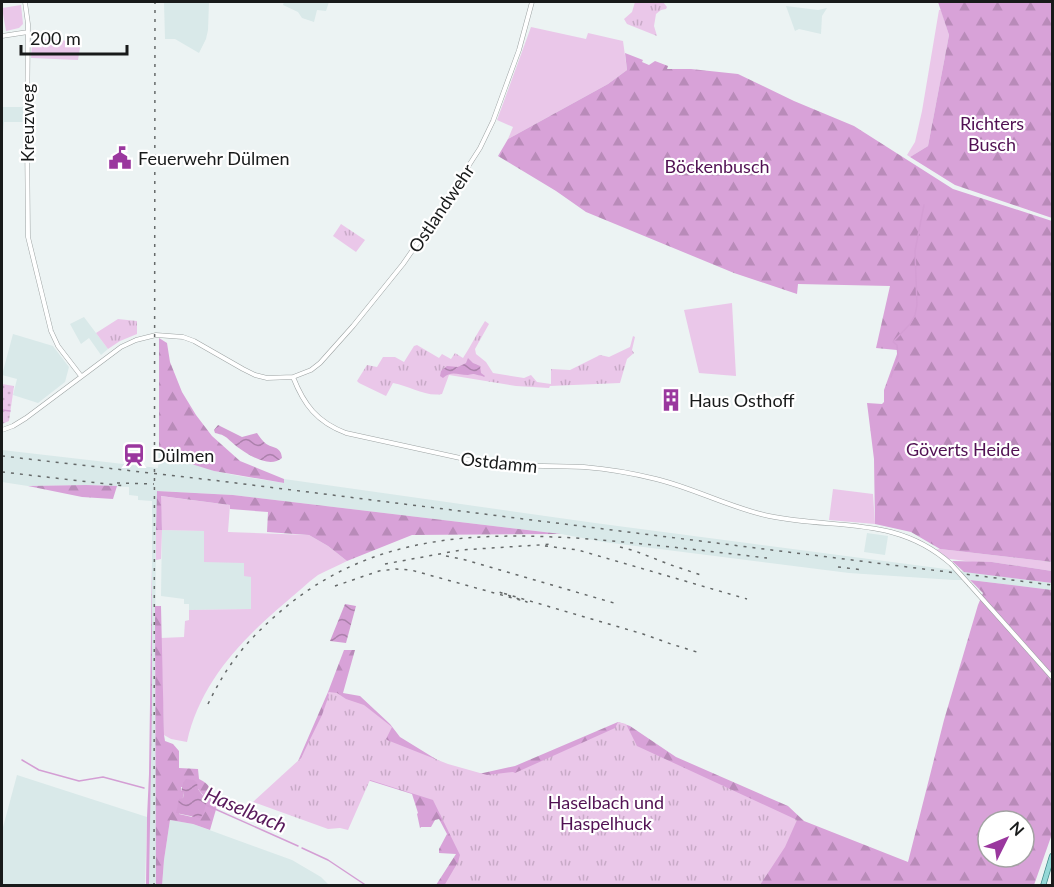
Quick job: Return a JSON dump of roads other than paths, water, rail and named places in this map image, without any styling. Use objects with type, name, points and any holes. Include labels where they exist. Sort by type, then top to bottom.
[{"type":"main road","points":[[1043,885],[1053,856]]},
{"type":"street","name":"Kreuzweg","points":[[25,2],[28,32],[28,237],[51,331],[58,346],[81,376]]},
{"type":"street","name":"Ostlandwehr","points":[[293,376],[311,370],[341,339],[403,264],[458,184],[493,121],[519,50],[532,2]]},
{"type":"street","points":[[2,36],[28,32]]},
{"type":"street","points":[[2,430],[26,418],[112,353],[129,343],[156,335],[183,337],[194,341],[255,375],[274,378],[293,376]]},
{"type":"street","name":"Ostdamm","points":[[293,376],[304,401],[314,414],[345,433],[483,463],[604,469],[657,479],[767,515],[792,520],[870,527],[898,533],[926,545],[951,564],[1053,677]]},
{"type":"water","points":[[468,358],[480,366],[484,377],[473,374],[449,374],[443,378],[440,376],[441,371],[447,366],[458,367],[466,363]]},
{"type":"water","points":[[218,425],[242,437],[257,433],[264,442],[280,451],[282,458],[271,462],[251,456],[222,435],[215,433],[214,430]]},
{"type":"water","points":[[345,604],[356,606],[346,643],[330,641]]},
{"type":"water","points":[[186,779],[197,783],[198,789],[207,801],[200,818],[176,813],[179,799],[183,798],[184,793],[181,792]]},
{"type":"waterway","points":[[891,377],[898,356],[897,345],[893,342],[910,324],[917,305],[915,251],[924,205]]},
{"type":"waterway","points":[[2,410],[10,411]]},
{"type":"waterway","name":"Haselbach","points":[[22,760],[39,770],[79,781],[103,777],[144,788]]},
{"type":"waterway","name":"Haselbach","points":[[206,805],[298,846]]},
{"type":"waterway","name":"Haselbach","points":[[302,848],[328,860],[367,886]]},
{"type":"railway","points":[[154,886],[155,2]]},
{"type":"railway","points":[[2,456],[1052,585]]},
{"type":"railway","points":[[2,472],[125,486]]},
{"type":"railway","points":[[117,483],[154,484]]},
{"type":"railway","points":[[208,704],[236,657],[273,618],[308,590],[345,569],[383,554],[422,544],[463,538],[504,536],[590,539],[767,558]]},
{"type":"railway","points":[[385,564],[461,550],[554,544]]},
{"type":"railway","points":[[545,546],[578,550],[747,599]]},
{"type":"railway","points":[[620,547],[701,575]]},
{"type":"railway","points":[[446,556],[614,603]]},
{"type":"railway","points":[[838,567],[864,570]]},
{"type":"railway","points":[[335,586],[379,571],[411,570],[527,602],[499,592],[700,653]]},
{"type":"place","name":"Feuerwehr Dülmen","points":[[120,158]]},
{"type":"place","name":"Haus Osthoff","points":[[671,400]]},
{"type":"place","name":"Dülmen","points":[[134,455]]},
{"type":"park label","name":"Richters Busch","points":[[992,133]]},
{"type":"park label","name":"Böckenbusch","points":[[717,166]]},
{"type":"park label","name":"Göverts Heide","points":[[963,449]]},
{"type":"park label","name":"Haselbach und Haspelhuck","points":[[606,812]]}]
